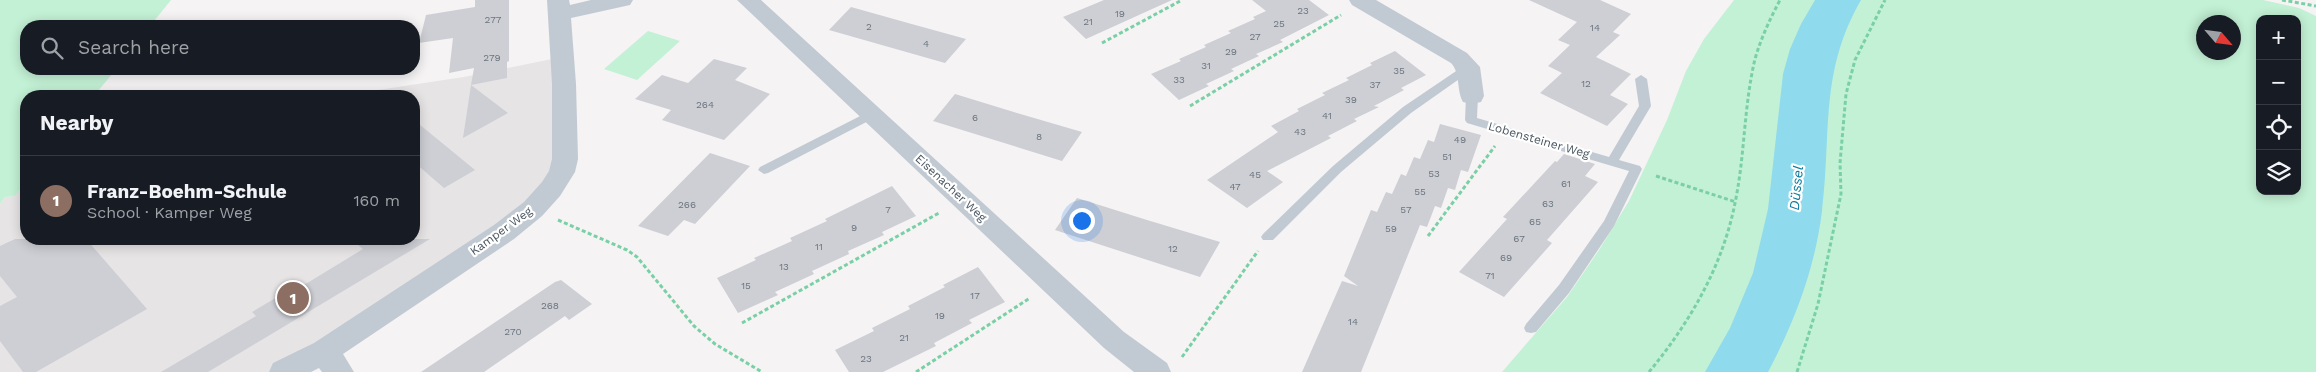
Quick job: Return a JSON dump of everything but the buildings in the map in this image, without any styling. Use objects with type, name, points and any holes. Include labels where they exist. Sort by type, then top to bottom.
[{"type":"street","points":[[558,7],[622,0]]},
{"type":"street","name":"Eisenacher Weg","points":[[748,0],[1114,340],[1156,372]]},
{"type":"street","points":[[1361,1],[1459,58],[1468,67]]},
{"type":"street","name":"Kamper Weg","points":[[284,372],[332,361],[504,232],[532,209],[554,183],[562,172],[566,158],[564,84],[558,7]]},
{"type":"street","name":"Lobensteiner Weg","points":[[1468,67],[1472,96]]},
{"type":"lane","points":[[1268,237],[1344,163],[1407,110],[1468,67]]},
{"type":"lane","points":[[1612,161],[1645,106],[1641,79]]},
{"type":"lane","name":"Lobensteiner Weg","points":[[1472,96],[1471,120],[1636,169]]},
{"type":"lane","points":[[764,170],[872,114]]},
{"type":"lane","points":[[1531,328],[1564,289],[1609,223],[1636,169]]},
{"type":"path","points":[[1102,43],[1182,0]]},
{"type":"path","points":[[1650,372],[1684,326],[1703,293],[1718,260],[1736,202],[1752,77],[1762,38],[1780,0]]},
{"type":"path","points":[[1797,372],[1818,304],[1841,194],[1840,163],[1846,94],[1855,60],[1885,0]]},
{"type":"path","points":[[2282,0],[2316,6]]},
{"type":"path","points":[[1190,106],[1361,1]]},
{"type":"path","points":[[1428,236],[1507,130]]},
{"type":"path","points":[[1636,169],[1736,202]]},
{"type":"path","points":[[742,323],[964,200]]},
{"type":"path","points":[[532,209],[627,250],[637,258],[694,326],[715,344],[762,372]]},
{"type":"path","points":[[1181,359],[1224,295],[1268,237]]},
{"type":"path","points":[[916,372],[1053,283]]},
{"type":"shaded area","points":[[557,58],[563,157],[531,208],[279,372],[0,372],[0,204],[5,197],[15,196],[20,190],[20,245],[420,245],[420,90],[378,90],[464,77]]},
{"type":"green space","points":[[0,0],[171,0],[155,20],[20,20],[20,75],[111,75],[99,90],[20,90],[20,190],[15,196],[5,197],[0,204]]},
{"type":"green space","points":[[1734,0],[1834,0],[1810,44],[1796,130],[1789,218],[1778,268],[1749,340],[1728,372],[1502,372],[1567,297],[1599,250],[1629,201],[1667,120],[1686,71],[1704,39]]},
{"type":"green space","points":[[1842,0],[2263,0],[2299,8],[2316,16],[2316,372],[1739,372],[1771,312],[1794,242],[1808,96],[1821,44],[1837,6]]},
{"type":"green space","points":[[648,31],[680,41],[637,80],[604,69]]},
{"type":"waterway","name":"Düssel","points":[[1736,372],[1757,334],[1781,273],[1792,230],[1795,209],[1801,128],[1808,74],[1814,49],[1824,24],[1838,0]]},
{"type":"place","name":"Franz-Boehm-Schule","points":[[293,298]]}]
